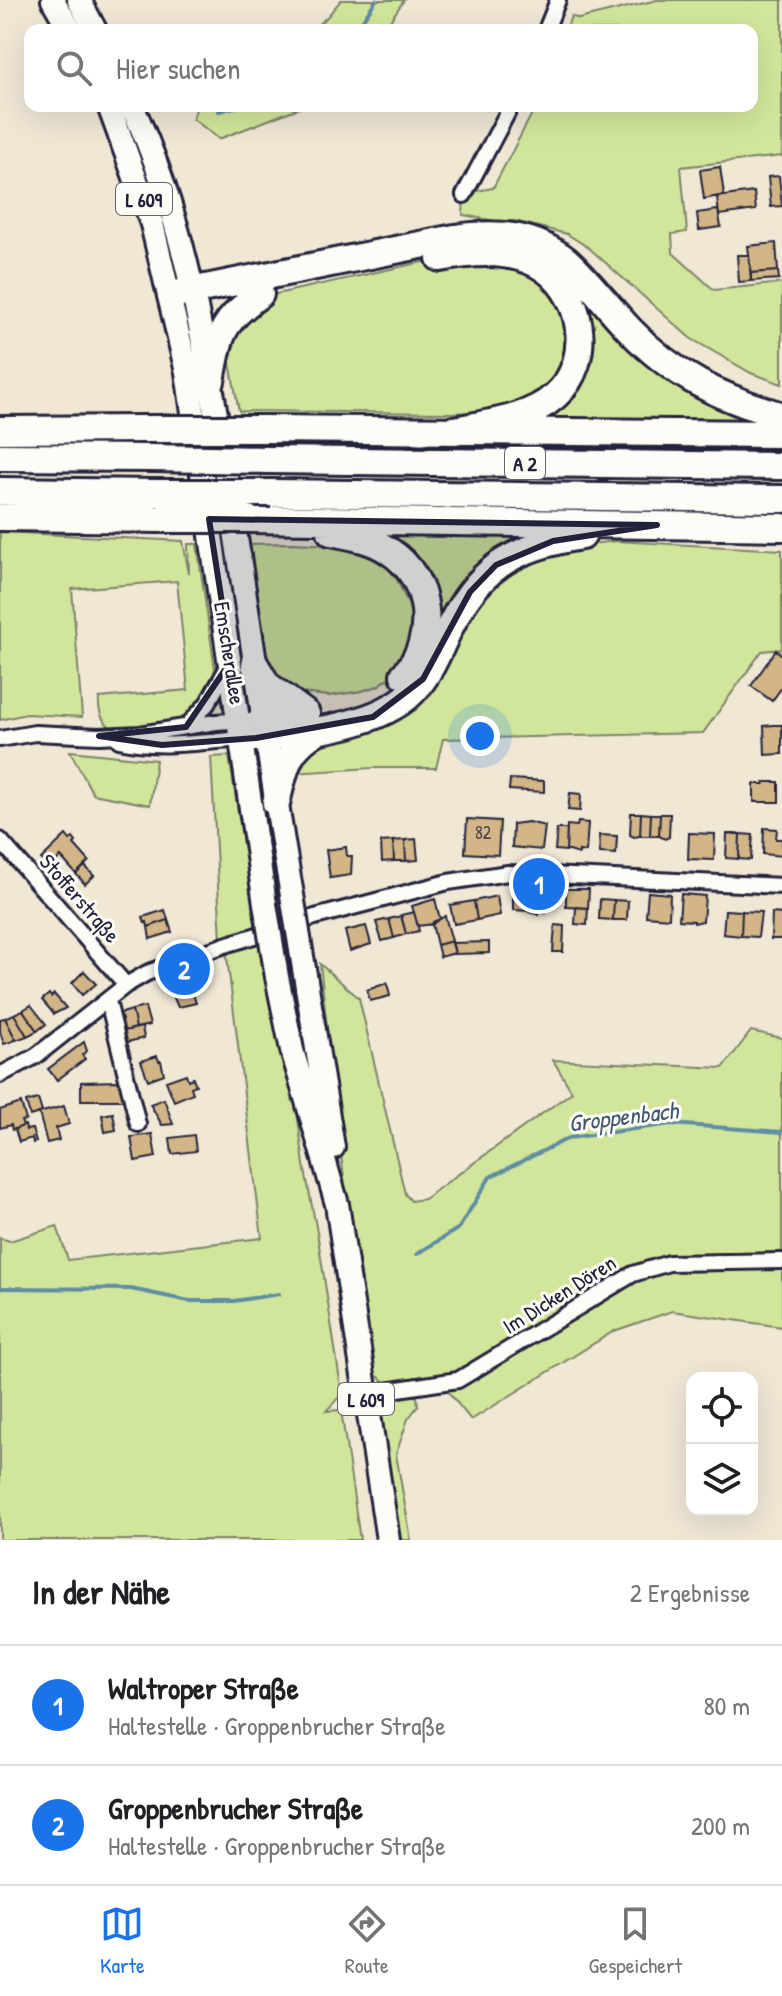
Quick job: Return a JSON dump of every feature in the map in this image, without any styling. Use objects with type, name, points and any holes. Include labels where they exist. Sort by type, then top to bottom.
[{"type":"highway","points":[[184,302],[465,237],[496,235],[530,239],[553,249],[573,267],[637,337],[672,368],[729,400],[782,416]]},
{"type":"highway","points":[[184,302],[260,294],[450,256],[483,253],[536,264],[555,277],[570,301],[579,325],[578,356],[564,387],[554,398],[527,413],[450,431]]},
{"type":"highway","points":[[211,381],[218,341],[224,327],[235,312],[260,294]]},
{"type":"highway","points":[[0,430],[782,434]]},
{"type":"highway","name":"A 2","points":[[0,457],[782,466]]},
{"type":"highway","name":"A 2","points":[[0,491],[156,493],[267,514],[782,499]]},
{"type":"highway","points":[[267,514],[351,536],[391,551],[413,574],[421,590],[426,627],[420,650],[397,682],[381,694],[314,721],[287,761],[276,803]]},
{"type":"highway","points":[[0,517],[160,519],[267,514],[782,527]]},
{"type":"highway","points":[[252,729],[373,717],[409,695],[436,658],[470,592],[496,565],[508,557],[553,541],[657,525]]},
{"type":"highway","points":[[243,663],[314,721]]},
{"type":"main road","points":[[53,0],[67,24]]},
{"type":"main road","points":[[79,0],[92,24]]},
{"type":"main road","name":"Emscherallee","points":[[111,112],[211,381],[252,729],[265,904],[289,1039],[337,1204],[365,1394]]},
{"type":"main road","name":"Emscherallee","points":[[134,112],[169,204],[184,302],[187,372],[243,663]]},
{"type":"main road","name":"Emscherallee","points":[[252,729],[276,803],[336,1172],[337,1204]]},
{"type":"main road","name":"L 609","points":[[365,1394],[388,1540]]},
{"type":"street","points":[[548,24],[558,0]]},
{"type":"street","points":[[464,195],[508,112]]},
{"type":"street","points":[[186,727],[243,663]]},
{"type":"street","points":[[0,739],[35,733],[140,734],[216,722],[252,729]]},
{"type":"street","points":[[99,736],[139,745],[252,729]]},
{"type":"street","name":"Stofferstraße","points":[[0,840],[126,985]]},
{"type":"street","points":[[0,1075],[36,1056],[126,985],[147,973],[315,917],[448,882],[499,873],[782,886]]},
{"type":"street","points":[[108,1001],[138,1124]]},
{"type":"street","name":"Im Dicken Dören","points":[[365,1394],[458,1380],[633,1274],[669,1263],[782,1261]]},
{"type":"highlighted area","points":[[209,519],[657,525],[553,541],[496,565],[470,592],[423,679],[373,717],[256,738],[162,745],[99,736],[186,727],[231,661]]},
{"type":"green space","points":[[341,0],[404,0],[388,24],[318,24]]},
{"type":"green space","points":[[657,0],[782,0],[782,156],[681,167],[687,232],[672,234],[673,253],[714,290],[782,283],[782,384],[751,373],[690,338],[589,248],[567,234],[515,221],[463,215],[464,193],[493,188],[533,112],[758,112],[758,24],[568,24],[571,16],[579,19]]},
{"type":"green space","points":[[195,112],[289,112],[219,139],[193,119]]},
{"type":"green space","points":[[450,256],[567,277],[768,423],[525,420],[493,411],[239,411],[228,353],[240,316],[263,297]]},
{"type":"green space","points":[[370,524],[537,528],[503,551],[433,643],[436,611]]},
{"type":"green space","points":[[0,532],[183,541],[189,574],[188,544],[197,544],[215,669],[206,695],[194,711],[179,722],[161,726],[112,729],[99,707],[99,698],[188,690],[177,581],[72,589],[82,717],[26,714],[0,720]]},
{"type":"green space","points":[[615,541],[782,550],[782,649],[762,651],[703,733],[443,739],[436,768],[293,773],[301,752],[323,737],[385,719],[491,579],[553,549]]},
{"type":"green space","points":[[250,544],[352,546],[380,559],[397,579],[412,613],[409,648],[393,675],[378,686],[329,696],[290,692],[268,676]]},
{"type":"green space","points":[[70,751],[156,760],[150,805],[93,794]]},
{"type":"green space","points":[[229,756],[264,973],[294,1087],[342,1394],[326,1411],[341,1410],[360,1540],[0,1540],[0,1238],[10,1241],[57,1226],[68,1260],[262,1238],[226,949],[221,940],[211,757]]},
{"type":"green space","points":[[320,964],[359,998],[405,1194],[411,1201],[424,1199],[572,1092],[553,1060],[723,1068],[751,1031],[782,1038],[782,1327],[672,1311],[614,1331],[471,1420],[437,1378],[387,1384],[375,1374],[363,1311],[341,1156]]},
{"type":"green space","points":[[411,1394],[417,1397],[418,1406],[408,1419],[396,1454],[411,1540],[400,1540],[379,1410],[392,1397]]},
{"type":"building","points":[[720,167],[724,195],[704,199],[700,170]]},
{"type":"building","points":[[779,176],[782,206],[771,207],[768,177]]},
{"type":"building","points":[[754,192],[756,210],[719,215],[717,197]]},
{"type":"building","points":[[718,210],[721,227],[699,230],[697,213]]},
{"type":"building","points":[[776,243],[778,271],[751,273],[748,246]]},
{"type":"building","points":[[737,255],[749,255],[751,281],[739,282]]},
{"type":"building","points":[[778,271],[779,279],[751,281],[751,273]]},
{"type":"building","points":[[776,650],[782,655],[782,687],[772,701],[751,686]]},
{"type":"building","points":[[782,725],[782,754],[765,755],[764,726]]},
{"type":"building","points":[[510,779],[544,781],[544,792],[509,790]]},
{"type":"building","points":[[779,782],[779,802],[754,802],[754,784]]},
{"type":"building","points":[[570,793],[581,794],[580,811],[568,810]]},
{"type":"building","points":[[631,813],[641,813],[640,836],[630,835]]},
{"type":"building","points":[[641,813],[651,814],[650,836],[640,836]]},
{"type":"building","points":[[651,814],[660,814],[659,836],[650,836]]},
{"type":"building","points":[[660,814],[670,814],[669,837],[665,839],[659,836]]},
{"type":"building","points":[[467,819],[500,821],[498,855],[465,853]]},
{"type":"building","points":[[528,822],[545,826],[542,850],[512,847],[513,824]]},
{"type":"building","points":[[578,822],[588,823],[586,852],[579,851],[579,854],[566,850],[567,825],[577,826]]},
{"type":"building","points":[[764,828],[777,829],[776,839],[782,839],[782,856],[763,854]]},
{"type":"building","points":[[557,829],[567,829],[566,851],[555,850]]},
{"type":"building","points":[[689,833],[715,834],[714,860],[688,859]]},
{"type":"building","points":[[727,834],[740,834],[739,859],[726,858]]},
{"type":"building","points":[[740,834],[753,835],[751,860],[739,859]]},
{"type":"building","points":[[66,835],[70,840],[73,838],[74,844],[89,861],[76,874],[61,857],[49,867],[41,859]]},
{"type":"building","points":[[599,835],[617,836],[616,854],[600,853]]},
{"type":"building","points":[[416,839],[418,860],[406,861],[405,840]]},
{"type":"building","points":[[405,840],[406,861],[394,861],[393,841]]},
{"type":"building","points":[[393,841],[394,861],[382,862],[381,842]]},
{"type":"building","points":[[346,847],[347,856],[352,856],[351,875],[330,878],[326,850]]},
{"type":"building","points":[[85,866],[94,876],[85,884],[76,874]]},
{"type":"building","points":[[566,889],[589,889],[588,908],[566,907]]},
{"type":"building","points":[[648,892],[670,894],[669,918],[646,916]]},
{"type":"building","points":[[513,894],[530,895],[529,911],[513,910]]},
{"type":"building","points":[[681,894],[705,896],[703,921],[679,920]]},
{"type":"building","points":[[530,895],[547,895],[546,913],[539,912],[539,915],[529,912]]},
{"type":"building","points":[[497,896],[500,915],[477,920],[474,901]]},
{"type":"building","points":[[435,899],[440,919],[433,924],[418,926],[412,906]]},
{"type":"building","points":[[600,899],[614,900],[613,920],[599,919]]},
{"type":"building","points":[[614,900],[628,901],[627,920],[613,920]]},
{"type":"building","points":[[474,901],[477,920],[454,924],[450,905]]},
{"type":"building","points":[[576,907],[588,908],[587,925],[575,924]]},
{"type":"building","points":[[165,910],[168,920],[148,927],[143,917]]},
{"type":"building","points":[[725,910],[742,911],[741,936],[723,934]]},
{"type":"building","points":[[742,911],[761,912],[758,937],[741,936]]},
{"type":"building","points":[[414,912],[419,931],[406,934],[401,915]]},
{"type":"building","points":[[772,913],[782,914],[782,939],[771,939]]},
{"type":"building","points":[[401,916],[406,934],[394,938],[389,919]]},
{"type":"building","points":[[445,916],[452,941],[437,945],[432,924]]},
{"type":"building","points":[[389,919],[394,938],[382,941],[376,922]]},
{"type":"building","points":[[168,920],[172,932],[150,939],[148,927]]},
{"type":"building","points":[[555,925],[564,926],[563,952],[553,952]]},
{"type":"building","points":[[366,926],[371,944],[350,951],[345,931]]},
{"type":"building","points":[[452,941],[455,953],[440,957],[437,945]]},
{"type":"building","points":[[489,942],[489,953],[455,954],[452,943]]},
{"type":"building","points":[[194,970],[200,988],[179,995],[172,977]]},
{"type":"building","points":[[84,971],[96,984],[82,995],[72,983]]},
{"type":"building","points":[[387,983],[390,996],[370,1001],[367,990]]},
{"type":"building","points":[[192,991],[196,1003],[178,1007],[173,996]]},
{"type":"building","points":[[49,994],[51,997],[54,994],[66,1008],[54,1014],[42,1000]]},
{"type":"building","points":[[31,1005],[46,1024],[37,1031],[23,1010]]},
{"type":"building","points":[[145,1007],[150,1025],[136,1028],[132,1010]]},
{"type":"building","points":[[23,1010],[37,1031],[27,1036],[14,1014]]},
{"type":"building","points":[[132,1010],[136,1028],[124,1031],[119,1014]]},
{"type":"building","points":[[14,1014],[27,1036],[16,1040],[5,1018]]},
{"type":"building","points":[[5,1018],[16,1040],[4,1044],[0,1019]]},
{"type":"building","points":[[142,1027],[144,1038],[127,1042],[124,1031]]},
{"type":"building","points":[[84,1042],[87,1051],[82,1055],[85,1059],[57,1080],[48,1069]]},
{"type":"building","points":[[157,1056],[164,1074],[148,1080],[141,1061]]},
{"type":"building","points":[[186,1074],[188,1080],[193,1078],[196,1085],[191,1087],[193,1093],[174,1101],[166,1081]]},
{"type":"building","points":[[120,1081],[124,1100],[81,1100],[81,1082]]},
{"type":"building","points":[[38,1099],[42,1112],[30,1116],[26,1102]]},
{"type":"building","points":[[164,1099],[173,1124],[162,1125],[150,1104]]},
{"type":"building","points":[[21,1103],[26,1120],[21,1121],[23,1126],[12,1130],[11,1125],[0,1128],[0,1110]]},
{"type":"building","points":[[64,1106],[69,1124],[56,1128],[59,1140],[47,1143],[39,1113]]},
{"type":"building","points":[[113,1113],[116,1130],[105,1132],[102,1115]]},
{"type":"building","points":[[25,1125],[26,1130],[32,1129],[36,1142],[33,1143],[32,1138],[19,1142],[15,1129]]},
{"type":"building","points":[[152,1134],[156,1157],[135,1161],[131,1137]]},
{"type":"building","points":[[194,1135],[196,1151],[172,1154],[170,1138]]},
{"type":"waterway","points":[[360,24],[376,0]]},
{"type":"waterway","name":"Groppenbach","points":[[417,1254],[459,1228],[490,1177],[569,1138],[671,1124],[782,1132]]},
{"type":"waterway","name":"Groppenbach","points":[[0,1288],[131,1289],[189,1301],[234,1301],[279,1294]]},
{"type":"place","name":"Waltroper Straße","points":[[539,884]]},
{"type":"place","name":"Groppenbrucher Straße","points":[[184,969]]}]
